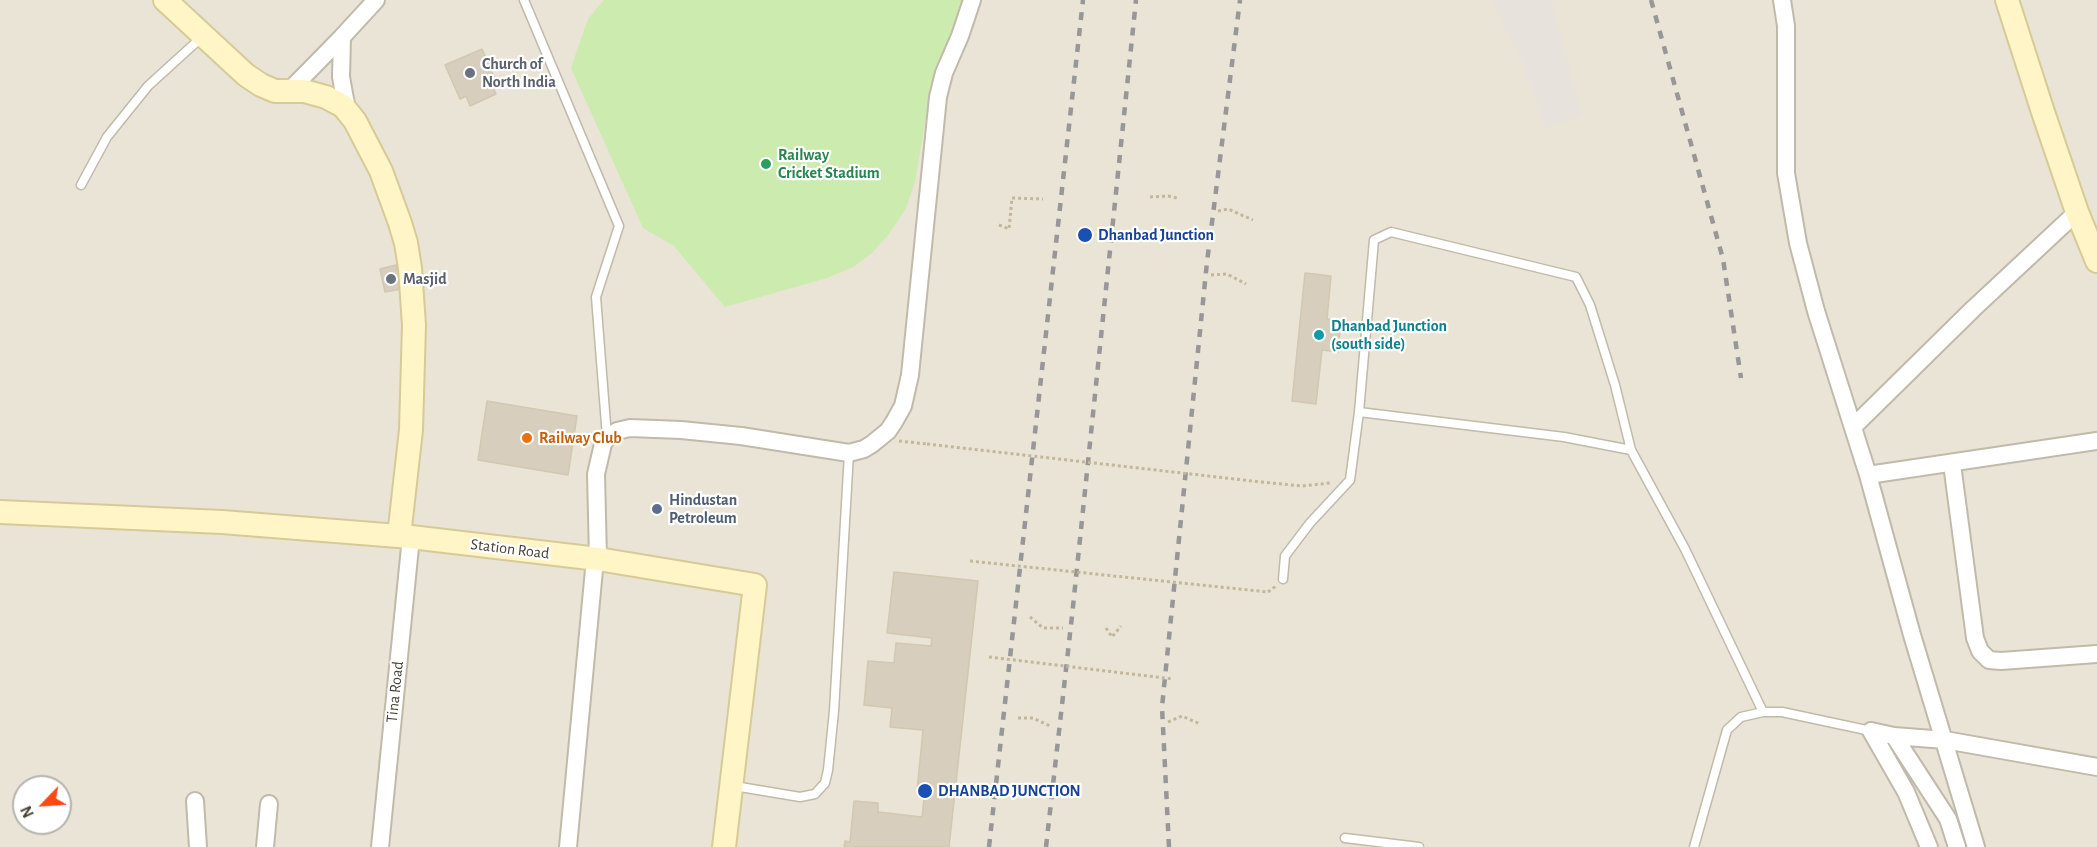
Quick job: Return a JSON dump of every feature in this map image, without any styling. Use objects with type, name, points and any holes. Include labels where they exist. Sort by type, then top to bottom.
[{"type":"street","points":[[165,0],[246,75],[275,91],[304,91],[326,97],[343,106],[356,121],[367,141],[400,223],[410,268],[414,325],[414,373],[405,537]]},
{"type":"street","points":[[289,91],[376,0]]},
{"type":"street","points":[[567,847],[596,559],[596,474],[603,444],[607,437],[617,431],[630,428],[681,429],[849,453],[864,449],[888,431],[899,415],[910,375],[938,97],[944,74],[972,0]]},
{"type":"street","points":[[1782,0],[1786,36],[1786,173],[1798,243],[1816,311],[1868,475],[1912,635],[1977,847]]},
{"type":"street","points":[[2007,0],[2077,212],[2097,261]]},
{"type":"street","points":[[342,37],[341,77],[347,110]]},
{"type":"street","points":[[1853,427],[1973,309],[2077,212]]},
{"type":"street","points":[[1868,475],[2097,441]]},
{"type":"street","points":[[1952,464],[1975,638],[1980,651],[1989,660],[2001,661],[2097,654]]},
{"type":"street","name":"Station Road","points":[[0,512],[222,522],[405,537],[596,559],[755,585],[724,847]]},
{"type":"street","name":"Tina Road","points":[[380,847],[405,537]]},
{"type":"street","points":[[1871,731],[1894,736],[1945,740],[2097,766]]},
{"type":"street","points":[[1871,731],[1906,792],[1929,847]]},
{"type":"street","points":[[1894,736],[1948,819],[1957,847]]},
{"type":"street","points":[[195,801],[198,847]]},
{"type":"street","points":[[265,847],[269,804]]},
{"type":"lane","points":[[524,0],[619,226],[596,297],[607,437]]},
{"type":"lane","points":[[81,185],[107,137],[148,86],[204,36]]},
{"type":"lane","points":[[1283,579],[1285,556],[1310,523],[1350,480],[1359,412],[1374,240],[1391,232],[1576,277],[1590,305],[1615,386],[1630,450],[1685,549],[1763,712]]},
{"type":"lane","points":[[1359,412],[1564,437],[1630,450]]},
{"type":"lane","points":[[730,786],[800,797],[815,794],[825,783],[834,711],[849,453]]},
{"type":"lane","points":[[1694,847],[1727,730],[1741,717],[1763,712],[1792,714],[1871,731]]},
{"type":"lane","points":[[1345,838],[1419,847]]},
{"type":"path","points":[[1150,197],[1177,198]]},
{"type":"path","points":[[999,225],[1009,229],[1012,198],[1043,199]]},
{"type":"path","points":[[1218,212],[1228,209],[1253,220]]},
{"type":"path","points":[[1211,275],[1227,274],[1246,284]]},
{"type":"path","points":[[891,440],[1302,486],[1350,480]]},
{"type":"path","points":[[970,561],[1268,592]]},
{"type":"path","points":[[1030,617],[1043,628],[1063,628]]},
{"type":"path","points":[[1106,628],[1112,637],[1121,626]]},
{"type":"path","points":[[989,657],[1173,679]]},
{"type":"path","points":[[1168,722],[1182,716],[1200,724]]},
{"type":"path","points":[[1018,718],[1033,718],[1052,727]]},
{"type":"shaded area","points":[[0,0],[2097,0],[2097,847],[0,847]]},
{"type":"shaded area","points":[[1491,0],[1551,0],[1583,116],[1545,128],[1522,61]]},
{"type":"green space","name":"Railway Cricket Stadium","points":[[604,0],[964,0],[961,15],[939,67],[927,111],[915,182],[905,210],[888,235],[872,253],[853,267],[827,278],[725,307],[674,246],[643,228],[571,68],[588,19]]},
{"type":"building","name":"Church of North India","points":[[482,49],[496,81],[491,83],[496,94],[470,106],[466,96],[460,99],[445,65]]},
{"type":"building","name":"Masjid","points":[[396,265],[401,289],[385,292],[380,269]]},
{"type":"building","name":"Dhanbad Junction (south side)","points":[[1305,273],[1331,276],[1327,319],[1341,320],[1338,352],[1322,350],[1316,404],[1292,401]]},
{"type":"building","name":"Railway Club","points":[[487,401],[577,416],[568,475],[478,460]]},
{"type":"building","name":"Dhanbad Junction","points":[[894,572],[978,581],[949,847],[844,847],[845,841],[850,842],[854,801],[878,803],[878,812],[922,817],[925,791],[917,791],[923,730],[890,727],[892,708],[864,705],[868,661],[894,663],[896,643],[931,646],[932,638],[887,633]]},
{"type":"railway","points":[[989,847],[1083,0]]},
{"type":"railway","points":[[1046,847],[1136,0]]},
{"type":"railway","points":[[1169,847],[1162,707],[1207,262],[1240,0]]},
{"type":"railway","points":[[1651,0],[1723,259],[1741,378]]},
{"type":"place","name":"Church of North India","points":[[470,73]]},
{"type":"place","name":"Railway Cricket Stadium","points":[[766,164]]},
{"type":"place","name":"Dhanbad Junction","points":[[1085,235]]},
{"type":"place","name":"Masjid","points":[[391,279]]},
{"type":"place","name":"Dhanbad Junction (south side)","points":[[1319,335]]},
{"type":"place","name":"Railway Club","points":[[527,438]]},
{"type":"place","name":"Hindustan Petroleum","points":[[657,509]]},
{"type":"place","name":"DHANBAD JUNCTION","points":[[925,791]]}]
